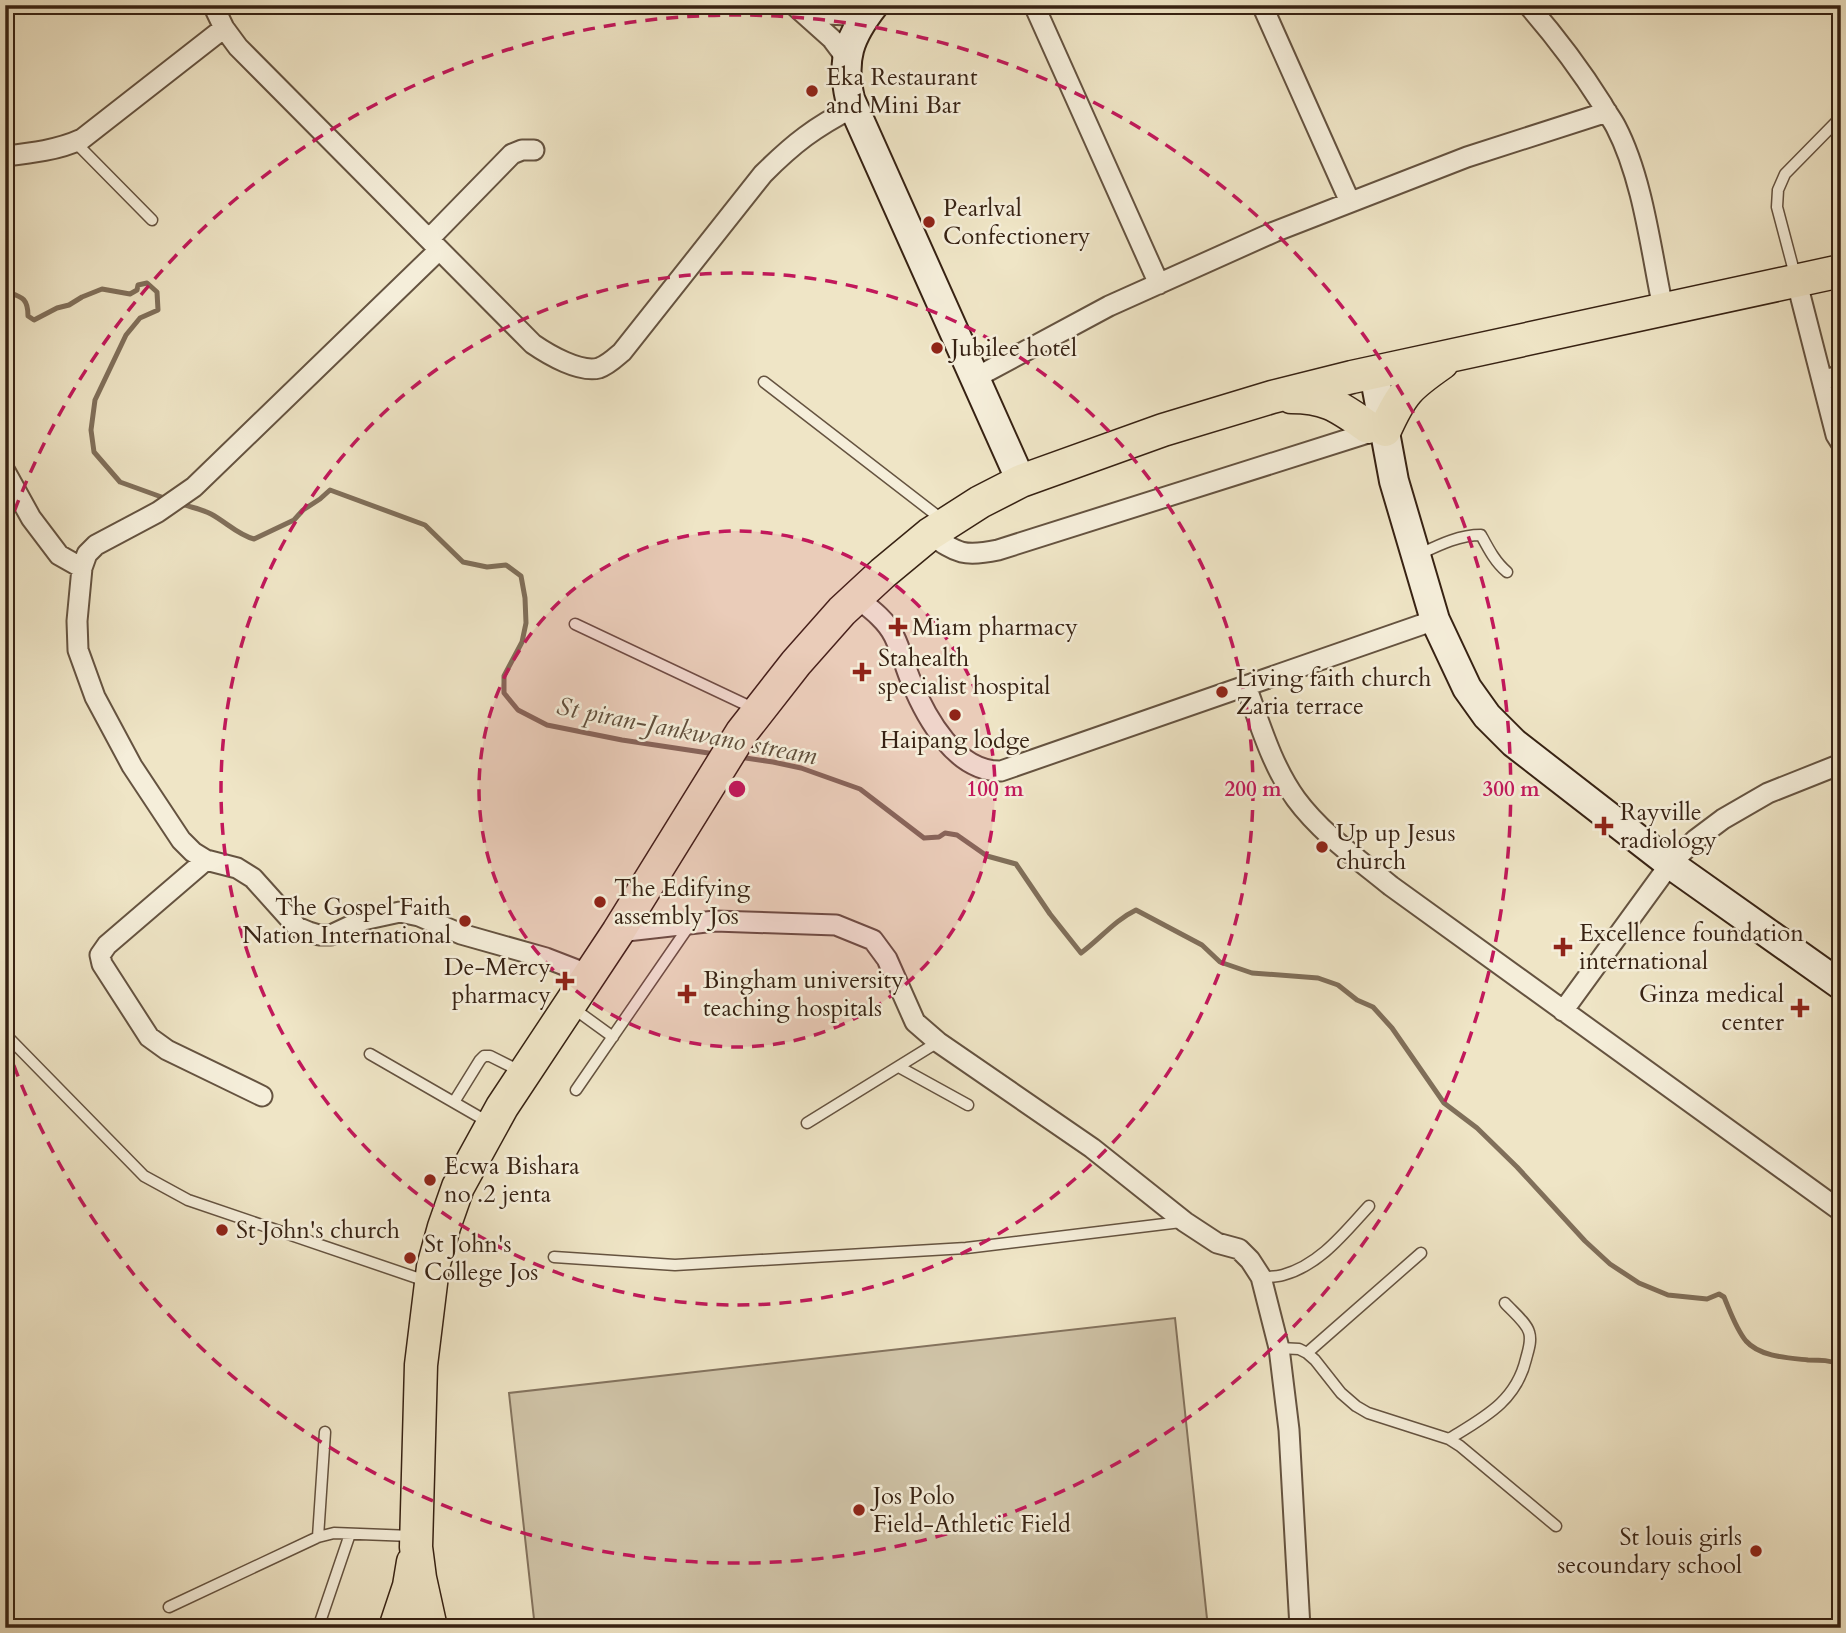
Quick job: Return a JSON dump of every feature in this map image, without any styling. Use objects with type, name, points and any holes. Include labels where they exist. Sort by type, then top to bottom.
[{"type":"main road","points":[[395,1628],[409,1586],[416,1542],[421,1365],[431,1283],[444,1227],[458,1187],[492,1124],[618,932],[721,764],[750,721],[842,611],[883,573],[939,528],[980,502],[1021,481],[1163,430],[1272,397],[1363,375],[1841,271]]},
{"type":"main road","points":[[1272,397],[1325,400],[1375,429],[1417,380],[1453,355]]},
{"type":"main road","points":[[416,1542],[430,1628]]},
{"type":"street","points":[[213,5],[224,28],[238,47],[533,344],[549,355],[580,368],[601,368],[622,352],[763,174],[803,137],[824,122],[854,107]]},
{"type":"street","points":[[795,5],[828,13],[870,11]]},
{"type":"street","points":[[795,5],[832,39],[847,59]]},
{"type":"street","points":[[1034,5],[1158,284]]},
{"type":"street","points":[[1262,5],[1350,202]]},
{"type":"street","points":[[1528,5],[1589,84],[1616,127],[1631,164],[1640,197],[1663,308]]},
{"type":"street","points":[[870,11],[850,42],[847,59],[847,82],[854,107],[1021,481]]},
{"type":"street","points":[[5,156],[40,152],[75,142],[96,129],[224,28]]},
{"type":"street","points":[[975,378],[1109,306],[1274,232],[1467,157],[1606,112]]},
{"type":"street","points":[[534,150],[522,150],[512,154],[434,245],[194,487],[158,512],[96,545],[87,554],[82,568],[77,621],[78,650],[95,697],[132,766],[181,840],[206,860],[237,869],[253,878],[297,927],[319,935],[331,935],[363,920],[400,912],[419,916],[461,934],[546,958],[590,975]]},
{"type":"street","points":[[1796,279],[1832,378],[1836,435],[1841,443]]},
{"type":"street","points":[[1363,375],[1375,429],[1394,481],[1435,620],[1468,688],[1488,716],[1514,743],[1670,864],[1841,985]]},
{"type":"street","points":[[939,528],[950,548],[964,554],[998,550],[1375,429]]},
{"type":"street","points":[[5,471],[31,518],[59,555],[82,568]]},
{"type":"street","points":[[857,598],[875,612],[893,635],[919,700],[931,721],[964,758],[990,771],[1001,771],[1435,620]]},
{"type":"street","points":[[1246,686],[1279,771],[1295,798],[1312,818],[1391,886],[1841,1210]]},
{"type":"street","points":[[1563,1011],[1670,864],[1695,839],[1768,793],[1841,764]]},
{"type":"street","points":[[206,860],[107,944],[100,955],[102,964],[149,1037],[167,1050],[261,1096]]},
{"type":"street","points":[[618,932],[715,921],[836,925],[873,940],[887,959],[915,1022],[938,1042],[1092,1148],[1185,1222],[1217,1243],[1239,1249],[1250,1260],[1261,1277],[1279,1348],[1289,1430],[1300,1628]]},
{"type":"lane","points":[[1796,279],[1777,207],[1778,190],[1786,174],[1841,117]]},
{"type":"lane","points":[[75,142],[152,220]]},
{"type":"lane","points":[[764,382],[939,528]]},
{"type":"lane","points":[[1416,556],[1443,543],[1481,535],[1501,568],[1507,572]]},
{"type":"lane","points":[[575,624],[750,721]]},
{"type":"lane","points":[[576,1090],[690,924]]},
{"type":"lane","points":[[569,1006],[613,1037]]},
{"type":"lane","points":[[5,1034],[144,1176],[188,1200],[431,1283]]},
{"type":"lane","points":[[807,1123],[938,1042]]},
{"type":"lane","points":[[370,1054],[492,1124]]},
{"type":"lane","points":[[454,1102],[484,1056],[490,1056],[524,1074]]},
{"type":"lane","points":[[899,1067],[968,1105]]},
{"type":"lane","points":[[1261,1277],[1281,1276],[1307,1266],[1335,1243],[1369,1206]]},
{"type":"lane","points":[[554,1258],[689,1265],[965,1248],[1185,1222]]},
{"type":"lane","points":[[1307,1353],[1421,1253]]},
{"type":"lane","points":[[1449,1439],[1496,1410],[1515,1388],[1525,1364],[1530,1343],[1529,1331],[1505,1303]]},
{"type":"lane","points":[[1279,1348],[1299,1349],[1307,1353],[1341,1393],[1368,1413],[1449,1439],[1460,1446],[1556,1526]]},
{"type":"lane","points":[[318,1537],[326,1432]]},
{"type":"lane","points":[[169,1607],[318,1537],[334,1533],[416,1542]]},
{"type":"lane","points":[[318,1628],[349,1534]]},
{"type":"shaded area","name":"Jos Polo Field-Athletic Field","points":[[1175,1318],[1208,1628],[535,1628],[509,1393]]},
{"type":"waterway","name":"St piran-Jankwano stream","points":[[5,291],[25,301],[28,316],[34,320],[102,289],[130,294],[137,290],[138,285],[147,283],[157,292],[158,310],[140,318],[126,335],[95,400],[91,430],[94,452],[120,482],[167,499]]},
{"type":"waterway","name":"St piran-Jankwano stream","points":[[179,503],[207,512],[254,539],[294,520],[330,490],[425,525],[463,562],[487,567],[506,565],[521,576],[526,623],[522,642],[504,676],[504,693],[518,710],[547,725],[715,754]]},
{"type":"waterway","name":"St piran-Jankwano stream","points":[[739,757],[801,768],[860,789],[924,838],[939,837],[945,833],[957,835],[987,856],[1016,864],[1081,953],[1114,924],[1136,910],[1202,945],[1220,962],[1252,973],[1318,978],[1338,985],[1357,1000],[1373,1007],[1392,1028],[1444,1103],[1477,1128],[1610,1264],[1639,1283],[1668,1295],[1707,1299],[1719,1294],[1724,1297],[1742,1336],[1752,1346],[1767,1354],[1841,1365]]},
{"type":"place","name":"Eka Restaurant and Mini Bar","points":[[812,91]]},
{"type":"place","name":"Pearlval Confectionery","points":[[929,222]]},
{"type":"place","name":"Jubilee hotel","points":[[937,348]]},
{"type":"place","name":"Miam pharmacy","points":[[898,627]]},
{"type":"place","name":"Stahealth specialist hospital","points":[[862,672]]},
{"type":"place","name":"Living faith church Zaria terrace","points":[[1222,692]]},
{"type":"place","name":"Haipang lodge","points":[[955,715]]},
{"type":"place","name":"Rayville radiology","points":[[1604,826]]},
{"type":"place","name":"Up up Jesus church","points":[[1322,847]]},
{"type":"place","name":"The Edifying assembly Jos","points":[[600,902]]},
{"type":"place","name":"The Gospel Faith Nation International","points":[[465,921]]},
{"type":"place","name":"Excellence foundation international","points":[[1563,947]]},
{"type":"place","name":"De-Mercy pharmacy","points":[[565,981]]},
{"type":"place","name":"Bingham university teaching hospitals","points":[[687,994]]},
{"type":"place","name":"Ginza medical center","points":[[1800,1008]]},
{"type":"place","name":"Ecwa Bishara no .2 jenta","points":[[430,1180]]},
{"type":"place","name":"St John's church","points":[[222,1230]]},
{"type":"place","name":"St John's College Jos","points":[[410,1258]]},
{"type":"place","name":"Jos Polo Field-Athletic Field","points":[[859,1510]]},
{"type":"place","name":"St louis girls secoundary school","points":[[1756,1551]]}]
